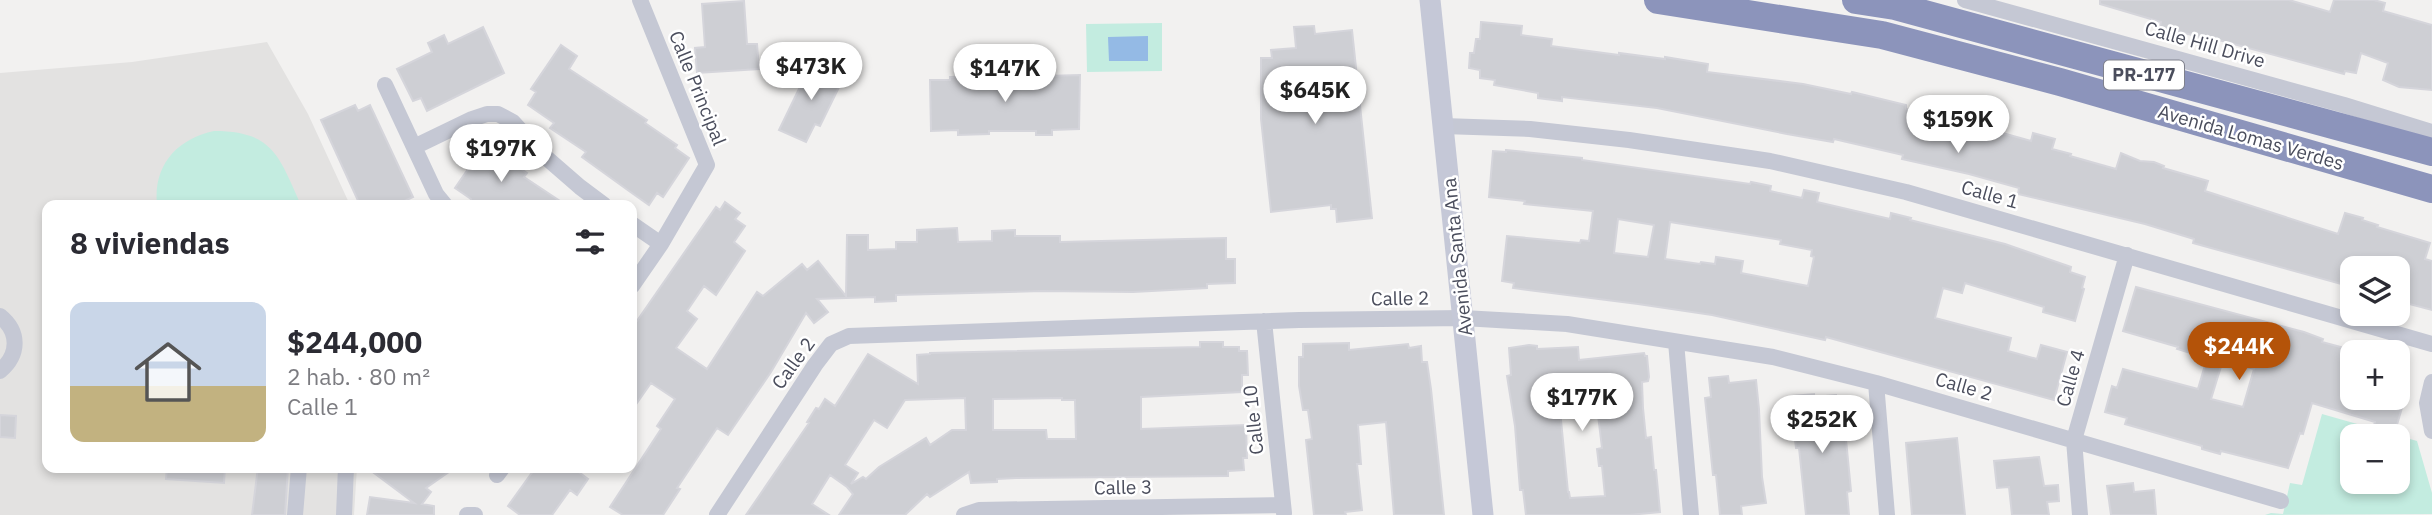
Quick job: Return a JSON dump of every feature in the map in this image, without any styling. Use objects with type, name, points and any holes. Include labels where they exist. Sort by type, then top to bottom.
[{"type":"highway","name":"Avenida Lomas Verdes","points":[[1658,0],[1882,35],[2060,82],[2432,189]]},
{"type":"highway","name":"Avenida Lomas Verdes","points":[[1856,0],[1895,6],[2432,152]]},
{"type":"street","name":"Calle Principal","points":[[637,278],[661,244],[707,165],[640,0]]},
{"type":"street","name":"Avenida Santa Ana","points":[[1430,0],[1483,515]]},
{"type":"street","name":"Calle Hill Drive","points":[[1965,0],[2344,104],[2432,132]]},
{"type":"street","points":[[385,85],[441,200]]},
{"type":"street","points":[[414,147],[472,119],[498,114],[513,122],[542,154],[597,200]]},
{"type":"street","name":"Calle 1","points":[[1443,126],[1530,129],[1629,139],[1770,161],[1906,192],[2432,344]]},
{"type":"street","points":[[637,227],[661,244]]},
{"type":"street","name":"Calle 4","points":[[2080,515],[2074,440],[2127,255]]},
{"type":"street","points":[[0,316],[9,324],[16,345],[8,365],[0,371]]},
{"type":"street","name":"Calle 2","points":[[717,515],[815,365],[831,344],[849,336],[1264,321],[1463,318],[1567,324],[1773,357],[1876,383],[2281,501]]},
{"type":"street","name":"Calle 10","points":[[1264,321],[1284,510]]},
{"type":"street","points":[[1676,342],[1691,515]]},
{"type":"street","points":[[2432,382],[2427,403],[2432,431]]},
{"type":"street","points":[[1876,383],[1887,515]]},
{"type":"street","points":[[296,515],[299,473]]},
{"type":"street","points":[[344,515],[346,473]]},
{"type":"street","name":"Calle 3","points":[[964,515],[979,510],[1284,510]]},
{"type":"street","points":[[467,515],[475,515]]},
{"type":"shaded area","points":[[267,42],[308,114],[348,200],[42,200],[42,473],[357,473],[354,515],[0,515],[0,73],[132,62]]},
{"type":"green space","points":[[1162,23],[1162,71],[1087,72],[1086,24]]},
{"type":"green space","points":[[214,131],[234,132],[262,142],[280,160],[299,200],[157,200],[159,178],[170,156],[189,140]]},
{"type":"green space","points":[[2322,414],[2357,424],[2340,424],[2340,494],[2410,494],[2410,439],[2417,441],[2432,493],[2432,514],[2265,515],[2283,514],[2290,483],[2302,485]]},
{"type":"water","points":[[1148,36],[1148,61],[1109,61],[1108,37]]},
{"type":"building","points":[[2100,0],[2289,0],[2330,12],[2334,0],[2374,0],[2385,3],[2383,11],[2432,25],[2432,90],[2399,87],[2383,80],[2388,63],[2361,53],[2356,73],[2345,71],[2344,74],[2204,36],[2160,27],[2161,22],[2100,4]]},
{"type":"building","points":[[744,1],[747,44],[757,44],[759,69],[697,73],[695,48],[705,47],[702,4]]},
{"type":"building","points":[[1481,22],[1522,26],[1521,35],[1552,39],[1551,46],[1619,55],[1665,57],[1708,64],[1707,72],[1803,84],[1851,94],[1852,92],[1906,105],[1906,109],[1941,118],[1942,116],[2031,141],[2033,133],[2055,139],[2052,149],[2116,169],[2121,153],[2140,161],[2154,162],[2164,166],[2163,168],[2208,181],[2205,191],[2338,234],[2345,213],[2363,218],[2362,220],[2378,225],[2377,227],[2430,243],[2425,259],[2432,261],[2432,310],[2410,304],[2410,256],[2340,256],[2340,284],[2193,243],[2194,239],[2145,224],[2018,194],[2019,188],[1902,159],[1903,155],[1834,139],[1833,142],[1787,134],[1657,108],[1562,97],[1562,101],[1538,98],[1538,93],[1494,85],[1495,80],[1480,78],[1480,70],[1469,68],[1470,53],[1474,53],[1476,39],[1480,39]]},
{"type":"building","points":[[1314,26],[1315,34],[1352,30],[1372,218],[1337,222],[1336,209],[1331,209],[1331,205],[1271,212],[1261,119],[1261,58],[1272,58],[1271,50],[1296,48],[1294,27]]},
{"type":"building","points":[[483,27],[504,73],[427,111],[421,98],[413,101],[397,69],[432,52],[428,43],[444,35],[448,44]]},
{"type":"building","points":[[561,45],[577,56],[569,69],[647,120],[645,123],[677,145],[675,148],[689,158],[663,197],[657,193],[649,205],[582,157],[586,152],[550,128],[554,123],[528,105],[536,92],[531,89]]},
{"type":"building","points":[[812,62],[844,77],[820,126],[815,124],[806,142],[779,130]]},
{"type":"building","points":[[989,74],[1005,74],[1005,77],[1080,75],[1079,129],[1052,130],[1052,135],[1036,135],[1036,131],[989,131],[989,134],[958,135],[958,130],[931,131],[930,80],[990,76]]},
{"type":"building","points":[[355,105],[358,111],[370,105],[413,197],[407,200],[358,200],[321,120]]},
{"type":"building","points":[[490,148],[527,173],[524,177],[558,200],[470,200],[455,188],[479,153],[484,156]]},
{"type":"building","points":[[1493,151],[1582,158],[1750,184],[1751,182],[1771,186],[1770,191],[1802,198],[1804,190],[1819,193],[1817,202],[1890,219],[1891,213],[1911,218],[1910,220],[2005,244],[2071,267],[2070,272],[2085,277],[2075,321],[2043,312],[2044,307],[1965,283],[1962,293],[1943,288],[1935,318],[2011,338],[2008,351],[2037,359],[2041,345],[2067,352],[2054,400],[1826,337],[1825,340],[1712,315],[1513,288],[1514,283],[1502,281],[1507,236],[1580,243],[1581,240],[1589,241],[1593,211],[1524,204],[1525,201],[1489,197]],"holes":[[[1618,219],[1654,225],[1648,257],[1614,253]],[[1670,222],[1781,240],[1780,244],[1812,250],[1811,256],[1814,257],[1808,286],[1741,273],[1743,261],[1716,257],[1715,264],[1700,264],[1665,259]]]},
{"type":"building","points":[[725,202],[740,213],[735,219],[745,226],[734,242],[745,251],[716,295],[704,286],[687,311],[697,319],[676,348],[707,369],[757,292],[763,296],[802,264],[807,270],[818,261],[846,296],[847,235],[868,235],[868,250],[896,249],[896,242],[917,242],[917,230],[957,228],[958,242],[992,241],[992,231],[1015,230],[1015,236],[1060,236],[1060,242],[1226,238],[1226,259],[1235,259],[1235,283],[1207,284],[1207,288],[1133,292],[1042,291],[896,295],[896,301],[875,302],[875,297],[817,299],[828,312],[814,323],[806,313],[771,372],[728,435],[717,428],[677,488],[680,489],[663,515],[623,515],[610,507],[632,473],[637,473],[637,466],[661,429],[657,426],[675,399],[651,383],[637,403],[637,321],[716,207],[720,210]]},
{"type":"building","points":[[2136,287],[2304,332],[2323,339],[2322,342],[2340,347],[2340,410],[2401,410],[2397,424],[2374,424],[2375,422],[2312,403],[2303,434],[2300,433],[2288,468],[2221,451],[2220,454],[2202,449],[2202,446],[2125,424],[2127,418],[2105,412],[2112,386],[2117,388],[2123,369],[2198,389],[2207,358],[2177,349],[2178,347],[2123,331]],"holes":[[[2223,360],[2254,369],[2243,407],[2211,399]]]},
{"type":"building","points":[[1200,342],[1223,342],[1223,347],[1239,347],[1239,351],[1247,351],[1248,375],[1242,375],[1242,392],[1141,397],[1141,429],[1246,425],[1247,458],[1243,458],[1244,470],[1228,471],[1228,476],[1016,478],[971,483],[969,472],[930,497],[927,494],[905,515],[839,515],[853,494],[830,475],[812,504],[829,515],[746,515],[809,423],[807,422],[816,408],[819,409],[825,399],[835,406],[868,354],[918,384],[917,355],[930,353],[1200,347]],"holes":[[[965,398],[966,430],[952,430],[930,445],[926,438],[879,467],[866,479],[863,477],[851,484],[858,473],[845,465],[874,420],[887,428],[905,400]],[[993,399],[1075,400],[1076,439],[1047,439],[1046,430],[993,430]]]},
{"type":"building","points":[[1349,343],[1349,350],[1408,344],[1409,348],[1421,346],[1422,362],[1427,362],[1431,389],[1444,515],[1394,515],[1386,422],[1358,425],[1361,464],[1357,464],[1362,510],[1345,512],[1346,515],[1314,515],[1306,440],[1312,439],[1308,410],[1303,410],[1299,386],[1299,357],[1303,357],[1303,344]]},
{"type":"building","points":[[1529,345],[1537,346],[1537,349],[1578,347],[1579,360],[1644,353],[1647,356],[1649,377],[1648,381],[1642,382],[1643,408],[1646,438],[1651,437],[1660,512],[1629,515],[1526,515],[1523,490],[1520,490],[1515,426],[1507,376],[1511,375],[1509,348]],"holes":[[[1597,407],[1602,448],[1597,449],[1605,496],[1570,498],[1560,410]]]},
{"type":"building","points":[[1728,376],[1729,383],[1756,380],[1759,409],[1766,503],[1741,506],[1742,515],[1720,515],[1705,398],[1711,397],[1709,378]]},
{"type":"building","points":[[1814,394],[1814,397],[1836,395],[1839,419],[1844,419],[1851,491],[1847,492],[1849,515],[1806,515],[1799,448],[1796,448],[1791,406],[1794,405],[1793,396]]},
{"type":"building","points":[[0,415],[16,416],[15,438],[0,437]]},
{"type":"building","points":[[1957,438],[1965,515],[1912,515],[1906,443]]},
{"type":"building","points":[[2039,457],[2044,486],[2058,485],[2059,501],[2047,502],[2049,515],[2012,515],[2009,487],[1997,488],[1994,461]]},
{"type":"building","points":[[166,473],[225,473],[224,483],[166,479]]},
{"type":"building","points":[[257,473],[288,473],[285,515],[252,515]]},
{"type":"building","points":[[374,473],[447,473],[426,488],[431,492],[422,504],[434,506],[434,515],[367,515],[370,497],[414,503]]},
{"type":"building","points":[[532,473],[580,473],[588,479],[577,495],[570,490],[552,515],[520,515],[508,506]]},
{"type":"building","points":[[2133,483],[2134,492],[2154,490],[2156,515],[2111,515],[2107,486]]}]
